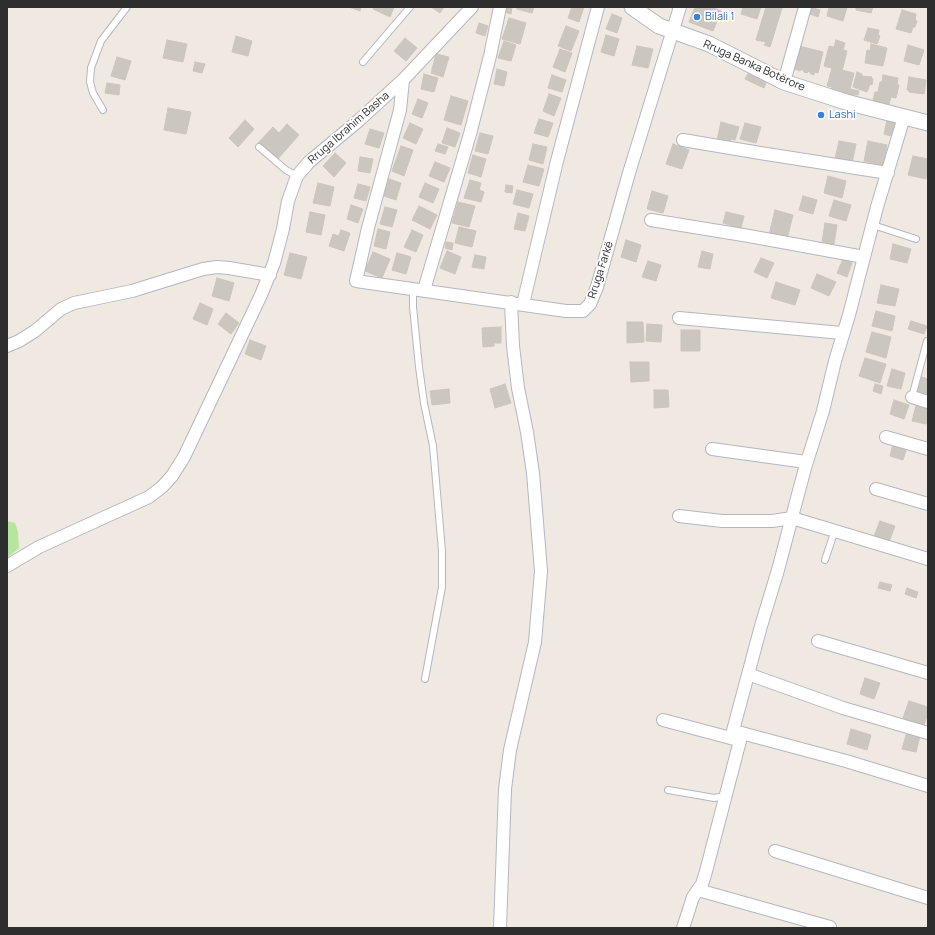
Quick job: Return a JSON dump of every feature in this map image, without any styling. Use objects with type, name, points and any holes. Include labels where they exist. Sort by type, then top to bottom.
[{"type":"street","name":"Rruga Ibrahim Basha","points":[[7,566],[39,547],[133,506],[149,497],[162,487],[172,476],[184,457],[270,275],[278,250],[288,201],[297,176],[309,162],[357,122],[403,80],[472,7]]},
{"type":"street","points":[[419,289],[470,134],[490,56],[500,7]]},
{"type":"street","points":[[523,304],[557,161],[598,7]]},
{"type":"street","name":"Rruga Banka Botërore","points":[[632,7],[659,26],[709,44],[784,82],[846,102],[904,117],[928,120]]},
{"type":"street","name":"Rruga Farkë","points":[[403,80],[400,110],[368,228],[356,281],[583,311],[590,304],[606,260],[629,173],[680,7]]},
{"type":"street","points":[[784,82],[805,7]]},
{"type":"street","points":[[683,928],[690,906],[705,875],[725,796],[748,674],[792,518],[806,462],[823,411],[842,333],[849,315],[904,117]]},
{"type":"street","points":[[683,140],[782,157],[888,172]]},
{"type":"street","points":[[650,220],[864,257]]},
{"type":"street","points":[[7,346],[19,341],[35,331],[61,309],[74,303],[132,291],[180,275],[210,268],[229,268],[270,275]]},
{"type":"street","points":[[500,928],[505,789],[510,750],[535,642],[541,571],[527,432],[518,388],[513,346],[511,302]]},
{"type":"street","points":[[679,318],[842,333]]},
{"type":"street","points":[[912,397],[928,402]]},
{"type":"street","points":[[886,437],[928,449]]},
{"type":"street","points":[[712,450],[806,462]]},
{"type":"street","points":[[876,489],[928,504]]},
{"type":"street","points":[[679,516],[722,520],[760,521],[792,518],[928,559]]},
{"type":"street","points":[[818,641],[928,673]]},
{"type":"street","points":[[748,674],[843,708],[928,733]]},
{"type":"street","points":[[663,720],[736,735],[846,761],[928,786]]},
{"type":"street","points":[[775,851],[928,898]]},
{"type":"street","points":[[698,890],[830,927]]},
{"type":"lane","points":[[103,110],[93,93],[90,82],[91,68],[96,52],[102,41],[127,7]]},
{"type":"lane","points":[[362,62],[410,7]]},
{"type":"lane","points":[[259,147],[286,170],[297,176]]},
{"type":"lane","points":[[873,225],[916,239]]},
{"type":"lane","points":[[419,289],[413,307],[418,367],[433,446],[442,551],[442,587],[425,679]]},
{"type":"lane","points":[[912,397],[927,341]]},
{"type":"lane","points":[[825,560],[835,530]]},
{"type":"lane","points":[[668,790],[714,798],[725,796]]},
{"type":"green space","points":[[7,521],[15,523],[18,532],[19,548],[7,558]]},
{"type":"building","points":[[349,7],[361,7],[360,11]]},
{"type":"building","points":[[374,7],[394,7],[390,17],[373,9]]},
{"type":"building","points":[[431,7],[444,7],[440,13]]},
{"type":"building","points":[[502,7],[512,7],[511,14],[501,11]]},
{"type":"building","points":[[517,7],[534,7],[532,13],[517,9]]},
{"type":"building","points":[[572,7],[584,7],[579,22],[568,18]]},
{"type":"building","points":[[695,7],[711,7],[721,11],[713,31],[689,22]]},
{"type":"building","points":[[743,7],[761,7],[757,19],[741,14]]},
{"type":"building","points":[[766,7],[782,8],[770,47],[764,45],[766,42],[756,40]]},
{"type":"building","points":[[809,7],[820,10],[818,17],[807,13]]},
{"type":"building","points":[[829,7],[847,7],[843,21],[827,16]]},
{"type":"building","points":[[856,7],[873,7],[871,13],[856,10]]},
{"type":"building","points":[[902,10],[916,14],[915,20],[917,21],[911,33],[896,29]]},
{"type":"building","points":[[612,14],[622,18],[617,33],[606,29]]},
{"type":"building","points":[[509,18],[526,23],[520,44],[502,39]]},
{"type":"building","points":[[479,23],[488,26],[485,36],[476,33]]},
{"type":"building","points":[[566,26],[579,31],[571,51],[558,46]]},
{"type":"building","points":[[868,28],[879,30],[878,35],[880,36],[877,44],[864,40]]},
{"type":"building","points":[[606,35],[619,39],[614,56],[601,52]]},
{"type":"building","points":[[236,36],[252,41],[248,56],[232,52]]},
{"type":"building","points":[[405,38],[417,48],[406,61],[394,51]]},
{"type":"building","points":[[167,40],[187,44],[183,62],[163,58]]},
{"type":"building","points":[[836,40],[845,43],[843,50],[847,51],[842,71],[824,66],[829,46],[834,47]]},
{"type":"building","points":[[504,41],[516,45],[511,61],[498,58]]},
{"type":"building","points":[[871,44],[887,48],[883,66],[865,63],[867,50],[870,51]]},
{"type":"building","points":[[908,45],[924,50],[919,65],[904,61]]},
{"type":"building","points":[[637,46],[653,49],[648,68],[632,65]]},
{"type":"building","points":[[799,46],[823,52],[818,73],[814,72],[814,75],[809,71],[807,73],[804,72],[803,69],[800,71],[794,69]]},
{"type":"building","points":[[560,49],[572,53],[565,72],[553,67]]},
{"type":"building","points":[[436,54],[449,57],[443,77],[431,73]]},
{"type":"building","points":[[117,57],[131,61],[125,80],[111,76]]},
{"type":"building","points":[[195,62],[205,64],[202,73],[193,71]]},
{"type":"building","points":[[832,68],[854,73],[850,89],[859,91],[858,95],[851,94],[850,97],[831,92],[832,87],[827,86]]},
{"type":"building","points":[[497,69],[507,72],[504,86],[494,84]]},
{"type":"building","points":[[749,72],[767,80],[764,88],[745,79]]},
{"type":"building","points":[[857,72],[862,74],[862,76],[872,77],[871,78],[873,79],[872,85],[870,84],[867,92],[853,87]]},
{"type":"building","points":[[424,74],[438,78],[434,92],[421,89]]},
{"type":"building","points":[[552,75],[566,80],[562,92],[548,88]]},
{"type":"building","points":[[883,75],[898,78],[897,84],[899,85],[896,98],[891,97],[889,104],[873,101],[875,92],[878,92],[880,82],[882,82]]},
{"type":"building","points":[[909,77],[926,80],[924,94],[909,92],[909,90],[907,90]]},
{"type":"building","points":[[107,83],[120,85],[119,95],[105,93]]},
{"type":"building","points":[[549,94],[561,98],[554,116],[543,111]]},
{"type":"building","points":[[451,96],[468,101],[461,125],[444,120]]},
{"type":"building","points":[[418,99],[428,103],[422,118],[412,114]]},
{"type":"building","points":[[168,108],[191,112],[186,134],[164,130]]},
{"type":"building","points":[[539,119],[553,123],[548,137],[534,133]]},
{"type":"building","points":[[245,120],[254,129],[238,147],[229,138]]},
{"type":"building","points":[[887,120],[895,122],[891,136],[884,134]]},
{"type":"building","points":[[721,122],[739,127],[735,140],[731,139],[730,143],[717,140]]},
{"type":"building","points":[[410,123],[423,129],[416,144],[403,138]]},
{"type":"building","points":[[745,123],[761,127],[756,143],[740,139]]},
{"type":"building","points":[[287,124],[299,135],[276,161],[257,144],[273,127],[279,133]]},
{"type":"building","points":[[447,128],[460,133],[455,147],[442,143]]},
{"type":"building","points":[[370,129],[384,133],[379,148],[365,144]]},
{"type":"building","points":[[480,133],[493,136],[488,154],[475,151]]},
{"type":"building","points":[[839,141],[856,144],[852,163],[835,159]]},
{"type":"building","points":[[868,141],[887,145],[883,165],[864,161]]},
{"type":"building","points":[[438,144],[448,147],[445,154],[435,151]]},
{"type":"building","points":[[533,144],[547,147],[543,164],[529,160]]},
{"type":"building","points":[[673,144],[689,150],[682,169],[666,164]]},
{"type":"building","points":[[401,146],[413,150],[404,176],[392,171]]},
{"type":"building","points":[[335,153],[346,163],[334,177],[323,166]]},
{"type":"building","points":[[473,155],[486,159],[481,177],[468,173]]},
{"type":"building","points":[[913,156],[928,159],[926,179],[908,175]]},
{"type":"building","points":[[360,157],[373,159],[370,173],[358,171]]},
{"type":"building","points":[[435,162],[450,168],[444,182],[429,176]]},
{"type":"building","points":[[528,165],[544,169],[539,186],[523,182]]},
{"type":"building","points":[[828,176],[846,181],[842,198],[824,193]]},
{"type":"building","points":[[389,179],[401,183],[396,200],[384,196]]},
{"type":"building","points":[[470,180],[481,183],[479,190],[484,192],[481,202],[464,198]]},
{"type":"building","points":[[318,183],[334,187],[330,206],[313,203]]},
{"type":"building","points":[[425,183],[439,189],[433,203],[419,197]]},
{"type":"building","points":[[358,184],[370,187],[366,201],[354,198]]},
{"type":"building","points":[[506,185],[513,186],[512,193],[505,192]]},
{"type":"building","points":[[517,190],[533,194],[529,208],[513,204]]},
{"type":"building","points":[[652,191],[668,196],[663,213],[647,209]]},
{"type":"building","points":[[803,196],[817,200],[813,214],[799,210]]},
{"type":"building","points":[[834,200],[851,205],[846,221],[829,216]]},
{"type":"building","points":[[458,202],[475,206],[469,227],[452,223]]},
{"type":"building","points":[[351,205],[363,209],[358,223],[347,219]]},
{"type":"building","points":[[419,206],[437,215],[430,229],[412,220]]},
{"type":"building","points":[[385,207],[397,210],[392,227],[380,224]]},
{"type":"building","points":[[775,210],[793,215],[787,239],[769,235]]},
{"type":"building","points":[[310,212],[325,215],[321,235],[306,232]]},
{"type":"building","points":[[726,212],[744,216],[741,228],[723,223]]},
{"type":"building","points":[[518,213],[529,216],[525,231],[514,229]]},
{"type":"building","points":[[825,223],[837,225],[834,244],[822,242]]},
{"type":"building","points":[[459,227],[476,231],[472,247],[455,243]]},
{"type":"building","points":[[378,229],[390,232],[386,249],[374,246]]},
{"type":"building","points":[[341,230],[350,233],[344,251],[329,246],[333,234],[339,236]]},
{"type":"building","points":[[412,230],[423,235],[416,252],[404,247]]},
{"type":"building","points":[[626,240],[641,245],[636,262],[621,257]]},
{"type":"building","points":[[446,242],[453,243],[452,250],[445,248]]},
{"type":"building","points":[[893,244],[911,249],[907,263],[890,259]]},
{"type":"building","points":[[447,251],[461,257],[455,274],[440,268]]},
{"type":"building","points":[[702,251],[713,254],[710,269],[698,267]]},
{"type":"building","points":[[373,252],[390,259],[382,278],[365,271]]},
{"type":"building","points":[[290,253],[307,257],[301,279],[284,275]]},
{"type":"building","points":[[397,253],[411,257],[406,274],[392,270]]},
{"type":"building","points":[[475,255],[486,257],[484,269],[472,267]]},
{"type":"building","points":[[761,258],[774,263],[767,278],[754,272]]},
{"type":"building","points":[[843,259],[852,263],[847,277],[837,273]]},
{"type":"building","points":[[648,261],[661,265],[656,281],[642,277]]},
{"type":"building","points":[[817,274],[836,282],[829,296],[811,288]]},
{"type":"building","points":[[217,278],[234,283],[229,301],[212,296]]},
{"type":"building","points":[[776,282],[800,290],[795,305],[771,298]]},
{"type":"building","points":[[881,285],[899,289],[895,306],[877,303]]},
{"type":"building","points":[[200,303],[213,309],[207,325],[193,319]]},
{"type":"building","points":[[876,311],[895,316],[892,331],[872,326]]},
{"type":"building","points":[[226,313],[239,323],[231,334],[218,324]]},
{"type":"building","points":[[911,321],[927,326],[924,334],[908,329]]},
{"type":"building","points":[[627,322],[643,322],[644,342],[627,343]]},
{"type":"building","points":[[647,324],[662,325],[661,342],[646,341]]},
{"type":"building","points":[[501,327],[501,343],[494,343],[494,346],[483,347],[482,328]]},
{"type":"building","points":[[681,330],[700,330],[700,351],[681,351]]},
{"type":"building","points":[[872,332],[891,337],[886,358],[866,352]]},
{"type":"building","points":[[250,340],[266,346],[261,360],[245,354]]},
{"type":"building","points":[[865,358],[886,364],[880,383],[859,376]]},
{"type":"building","points":[[630,362],[649,362],[649,381],[631,382]]},
{"type":"building","points":[[892,369],[905,373],[901,389],[887,386]]},
{"type":"building","points":[[922,377],[928,379],[928,396],[917,393]]},
{"type":"building","points":[[505,384],[511,403],[495,408],[490,389]]},
{"type":"building","points":[[875,384],[883,386],[881,394],[873,391]]},
{"type":"building","points":[[449,389],[450,403],[432,405],[430,391]]},
{"type":"building","points":[[654,390],[668,390],[669,407],[654,408]]},
{"type":"building","points":[[894,400],[909,405],[904,419],[890,414]]},
{"type":"building","points":[[916,406],[928,409],[926,424],[912,421]]},
{"type":"building","points":[[893,444],[907,447],[903,460],[890,456]]},
{"type":"building","points":[[880,521],[895,526],[889,542],[874,536]]},
{"type":"building","points":[[880,582],[892,585],[890,591],[878,588]]},
{"type":"building","points":[[907,588],[918,592],[916,598],[905,594]]},
{"type":"building","points":[[865,678],[880,683],[874,699],[860,694]]},
{"type":"building","points":[[909,701],[928,707],[928,713],[924,725],[903,718]]},
{"type":"building","points":[[851,729],[871,735],[867,750],[847,744]]},
{"type":"building","points":[[907,732],[920,736],[916,752],[902,749]]},
{"type":"place","name":"Bilali 1","points":[[697,17]]},
{"type":"place","name":"Lashi","points":[[821,115]]}]
